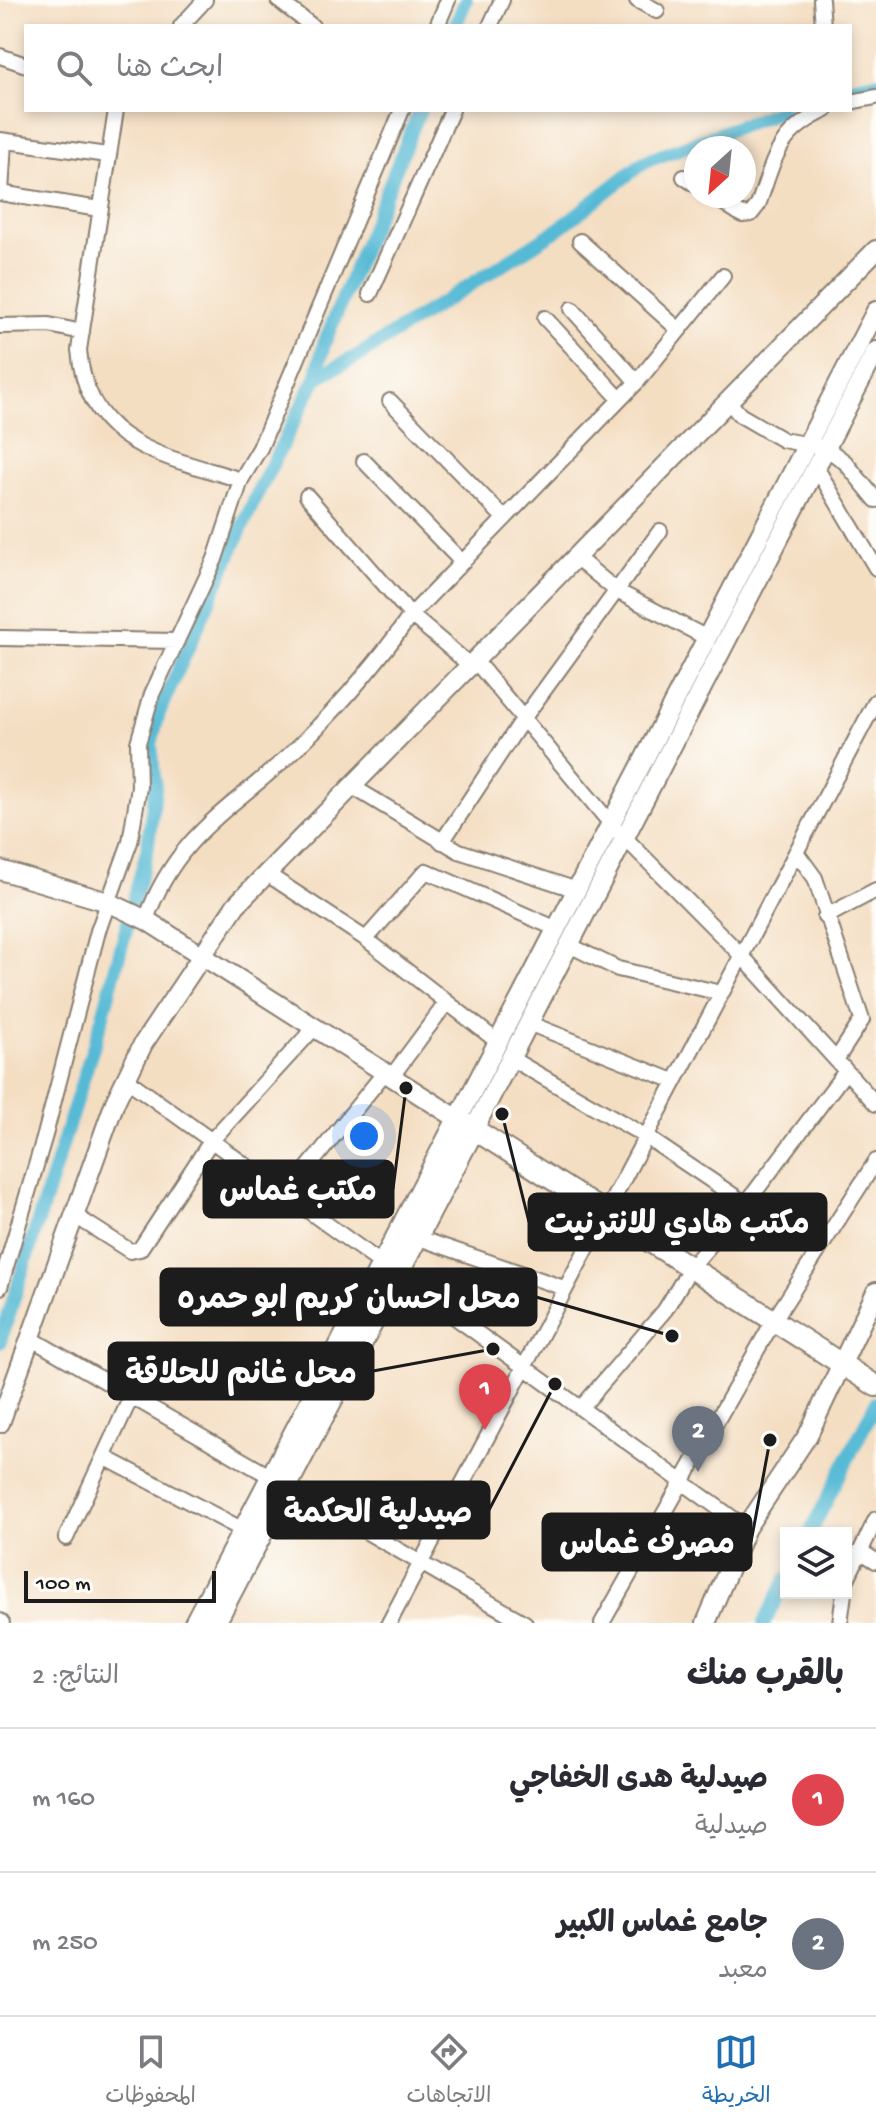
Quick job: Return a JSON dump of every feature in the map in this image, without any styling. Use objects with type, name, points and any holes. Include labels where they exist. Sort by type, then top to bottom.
[{"type":"main road","points":[[466,1124],[876,1386]]},
{"type":"main road","points":[[389,1269],[416,1237],[466,1124]]},
{"type":"main road","points":[[215,1623],[278,1483],[466,1124]]},
{"type":"main road","points":[[195,1623],[243,1530],[278,1483]]},
{"type":"street","points":[[183,24],[205,0]]},
{"type":"street","points":[[278,0],[309,24]]},
{"type":"street","points":[[438,24],[448,0]]},
{"type":"street","points":[[491,24],[502,0]]},
{"type":"street","points":[[637,0],[657,11]]},
{"type":"street","points":[[821,0],[823,24]]},
{"type":"street","points":[[0,56],[24,64]]},
{"type":"street","points":[[852,102],[876,97]]},
{"type":"street","points":[[116,112],[82,332],[81,370],[95,405],[111,427],[144,450],[241,480]]},
{"type":"street","points":[[0,1287],[130,842],[139,787],[138,743],[152,694],[215,559],[241,480],[260,448],[401,112]]},
{"type":"street","points":[[370,294],[451,112]]},
{"type":"street","points":[[756,208],[782,140],[801,122],[822,112]]},
{"type":"street","points":[[99,209],[1,193],[2,141],[107,155]]},
{"type":"street","points":[[731,208],[742,215],[751,214],[756,208]]},
{"type":"street","points":[[580,241],[679,330]]},
{"type":"street","points":[[0,1423],[126,1079],[143,1044],[200,954],[236,905],[474,665],[876,250]]},
{"type":"street","points":[[146,920],[170,866],[204,826],[304,742],[386,651],[411,615],[637,382],[723,276]]},
{"type":"street","points":[[572,309],[637,382]]},
{"type":"street","points":[[466,1124],[498,1042],[876,311]]},
{"type":"street","points":[[545,318],[620,399]]},
{"type":"street","points":[[0,326],[49,325],[82,332]]},
{"type":"street","points":[[466,1124],[510,1058],[876,351]]},
{"type":"street","points":[[390,401],[504,518]]},
{"type":"street","points":[[729,402],[740,415],[783,440],[806,447],[826,448],[845,462],[876,500]]},
{"type":"street","points":[[364,461],[462,562]]},
{"type":"street","points":[[816,467],[876,568]]},
{"type":"street","points":[[307,496],[411,615],[474,665],[611,824],[741,955],[876,1104]]},
{"type":"street","points":[[442,842],[523,719],[660,531]]},
{"type":"street","points":[[577,558],[617,591],[707,638]]},
{"type":"street","points":[[0,638],[177,641]]},
{"type":"street","points":[[389,1623],[876,701]]},
{"type":"street","points":[[353,787],[442,842],[577,890]]},
{"type":"street","points":[[581,1408],[665,1310],[691,1267],[746,1204],[841,1065],[862,1020],[825,917],[815,878],[796,852]]},
{"type":"street","points":[[0,870],[114,904],[146,920],[466,1124]]},
{"type":"street","points":[[366,939],[426,871],[557,929]]},
{"type":"street","points":[[267,874],[366,939],[498,1042]]},
{"type":"street","points":[[825,917],[876,890]]},
{"type":"street","points":[[569,945],[618,969],[721,993]]},
{"type":"street","points":[[286,1195],[447,1002]]},
{"type":"street","points":[[528,1023],[674,1081]]},
{"type":"street","points":[[74,1215],[134,1252],[211,1141],[315,1027]]},
{"type":"street","points":[[510,1058],[645,1136],[746,1204]]},
{"type":"street","points":[[126,1079],[746,1528]]},
{"type":"street","points":[[602,1623],[680,1479],[774,1320],[876,1161]]},
{"type":"street","points":[[416,1237],[564,1288]]},
{"type":"street","points":[[706,1623],[746,1528],[850,1368],[876,1292]]},
{"type":"street","points":[[30,1338],[525,1623]]},
{"type":"street","points":[[66,1538],[131,1397]]},
{"type":"street","points":[[104,1457],[243,1530]]},
{"type":"street","points":[[852,1568],[876,1519]]},
{"type":"street","points":[[860,1551],[876,1561]]},
{"type":"street","points":[[840,1623],[843,1599]]},
{"type":"waterway","points":[[456,24],[466,0]]},
{"type":"waterway","points":[[852,87],[876,82]]},
{"type":"waterway","points":[[0,1342],[102,1019],[147,851],[155,789],[151,744],[159,713],[257,494],[316,378],[324,344],[419,112]]},
{"type":"waterway","points":[[316,378],[361,354],[557,230],[644,162],[777,112]]},
{"type":"waterway","points":[[813,1527],[876,1403]]},
{"type":"waterway","points":[[764,1623],[780,1592]]},
{"type":"place","name":"مكتب غماس","points":[[406,1088]]},
{"type":"place","name":"مكتب هادي للانترنيت","points":[[502,1114]]},
{"type":"place","name":"محل احسان كريم ابو حمره","points":[[672,1336]]},
{"type":"place","name":"محل غانم للحلاقة","points":[[493,1349]]},
{"type":"place","name":"صيدلية الحكمة","points":[[555,1384]]},
{"type":"place","name":"صيدلية هدى الخفاجي","points":[[485,1430]]},
{"type":"place","name":"مصرف غماس","points":[[770,1440]]},
{"type":"place","name":"جامع غماس الكبير","points":[[698,1472]]}]
